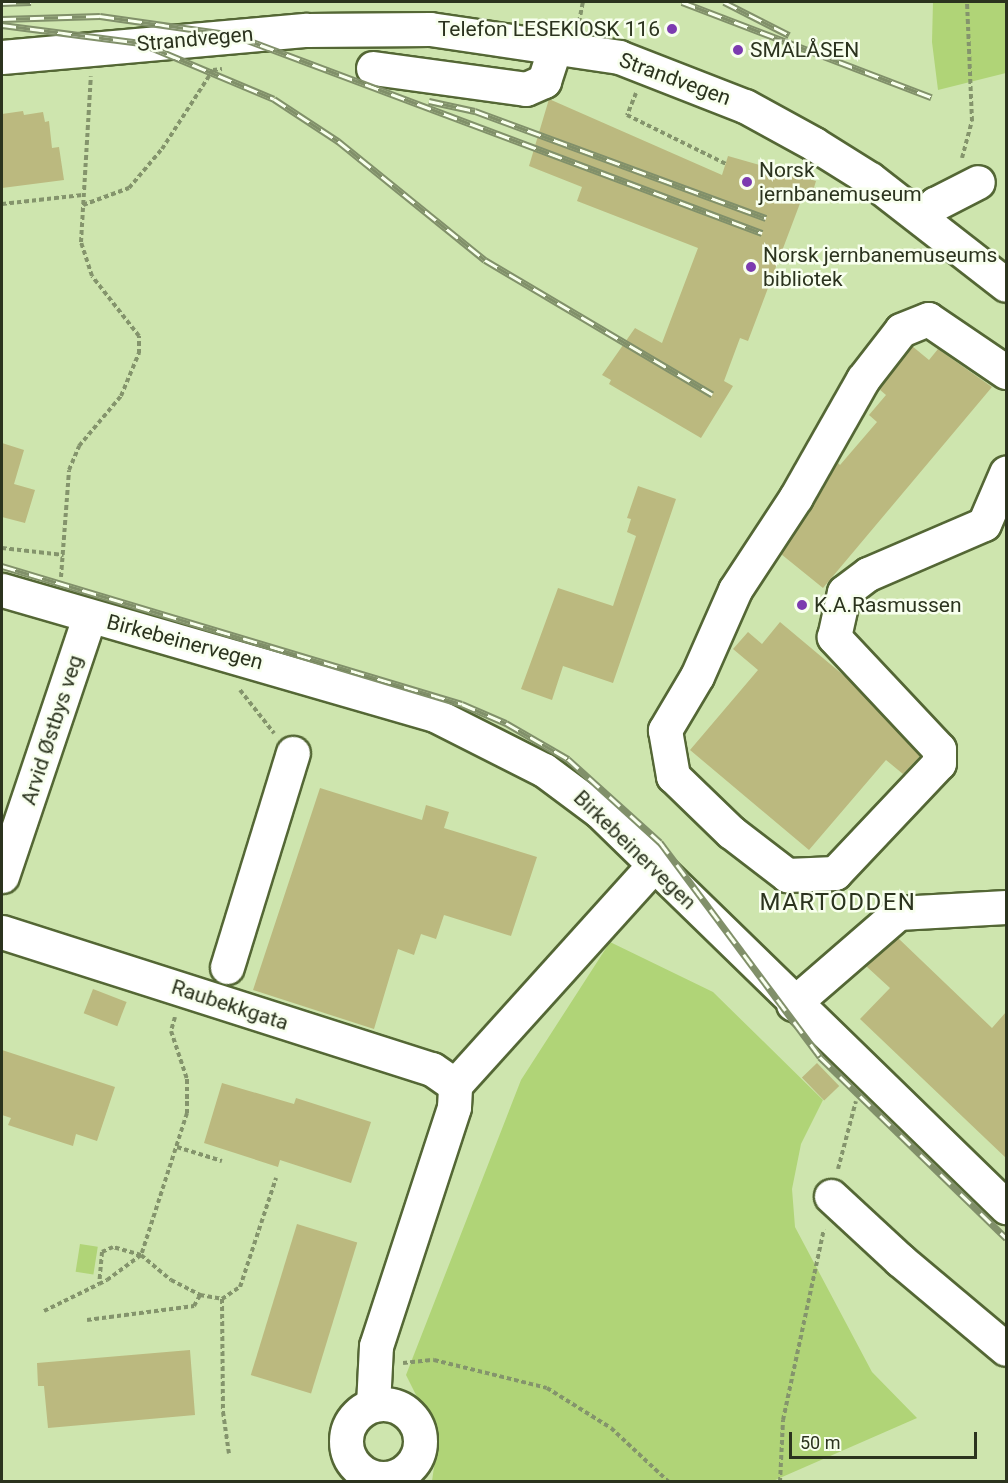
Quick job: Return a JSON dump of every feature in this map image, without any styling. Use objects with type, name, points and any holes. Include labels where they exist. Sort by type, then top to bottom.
[{"type":"street","name":"Strandvegen","points":[[2,57],[307,30],[430,29],[567,35],[745,106],[851,167],[934,209],[1006,285]]},
{"type":"street","points":[[373,68],[526,89],[544,81],[567,35]]},
{"type":"street","points":[[934,209],[978,182]]},
{"type":"street","points":[[1006,372],[927,319],[900,330],[863,379],[796,498],[735,590],[697,676],[665,730],[673,776],[731,832],[787,875],[835,873],[939,763],[939,749],[834,637],[844,592],[868,574],[984,524],[1006,473]]},
{"type":"street","name":"Birkebeinervegen","points":[[2,590],[89,617],[433,714],[567,786],[1006,1207]]},
{"type":"street","name":"Arvid Østbys veg","points":[[2,876],[89,617]]},
{"type":"street","points":[[227,967],[293,753]]},
{"type":"street","points":[[373,1405],[373,1363],[454,1107],[456,1085],[653,866]]},
{"type":"street","points":[[793,1004],[898,913],[1006,907]]},
{"type":"street","name":"Raubekkgata","points":[[2,932],[432,1070],[456,1085]]},
{"type":"street","points":[[831,1196],[900,1260],[1006,1349]]},
{"type":"path","points":[[567,35],[583,2]]},
{"type":"path","points":[[934,209],[957,180],[972,121],[967,2]]},
{"type":"path","points":[[60,584],[69,470],[79,446],[121,396],[139,353],[139,336],[92,276],[85,258],[83,205],[92,63]]},
{"type":"path","points":[[83,205],[129,188],[162,149],[213,70],[234,67]]},
{"type":"path","points":[[638,86],[627,115],[726,164]]},
{"type":"path","points":[[2,204],[84,195]]},
{"type":"path","points":[[2,548],[64,555]]},
{"type":"path","points":[[229,685],[250,692]]},
{"type":"path","points":[[239,688],[255,714],[293,753]]},
{"type":"path","points":[[44,1311],[99,1284],[141,1255],[177,1147],[189,1094],[171,1031],[177,1011]]},
{"type":"path","points":[[780,1482],[783,1420],[831,1196],[857,1094],[868,1075]]},
{"type":"path","points":[[177,1147],[222,1161]]},
{"type":"path","points":[[99,1284],[102,1252],[113,1246],[141,1255],[171,1280],[200,1295],[222,1299],[240,1287],[276,1178]]},
{"type":"path","points":[[87,1320],[194,1306],[200,1295]]},
{"type":"path","points":[[222,1299],[223,1412],[229,1454]]},
{"type":"path","points":[[373,1363],[434,1360],[547,1388],[611,1428],[669,1482]]},
{"type":"green space","points":[[933,2],[1006,2],[1006,73],[938,90],[932,42]]},
{"type":"green space","points":[[610,942],[713,992],[823,1100],[801,1144],[792,1189],[795,1227],[872,1372],[917,1418],[773,1481],[432,1481],[438,1439],[406,1375],[521,1080]]},
{"type":"green space","points":[[80,1244],[98,1247],[93,1274],[76,1272]]},
{"type":"building","points":[[549,99],[722,175],[728,156],[816,181],[810,201],[802,198],[748,341],[740,338],[724,381],[733,386],[701,438],[609,384],[611,380],[602,375],[635,328],[662,343],[698,248],[577,201],[582,187],[529,166]]},
{"type":"building","points":[[23,111],[24,115],[43,112],[45,122],[49,121],[52,148],[59,147],[64,180],[2,188],[2,114]]},
{"type":"building","points":[[912,346],[929,360],[938,349],[992,387],[823,588],[781,554],[837,462],[840,465],[877,422],[869,415],[886,395],[879,389]]},
{"type":"building","points":[[2,443],[24,450],[14,484],[35,490],[25,523],[2,517]]},
{"type":"building","points":[[638,486],[676,499],[613,683],[563,666],[552,700],[521,689],[558,588],[613,606],[636,536],[627,532],[631,519],[627,518]]},
{"type":"building","points":[[780,622],[848,679],[920,756],[903,774],[886,760],[809,850],[690,750],[758,670],[733,649],[748,632],[762,644]]},
{"type":"building","points":[[320,788],[422,820],[426,805],[449,812],[444,828],[537,857],[511,936],[444,915],[436,939],[421,934],[414,955],[398,949],[374,1029],[253,990]]},
{"type":"building","points":[[898,938],[992,1028],[1006,1012],[1006,1158],[860,1019],[890,988],[866,966]]},
{"type":"building","points":[[93,989],[127,1002],[117,1026],[84,1013]]},
{"type":"building","points":[[2,1050],[115,1087],[97,1141],[76,1134],[73,1146],[8,1125],[11,1118],[2,1115]]},
{"type":"building","points":[[817,1063],[839,1086],[824,1101],[802,1078]]},
{"type":"building","points":[[222,1083],[294,1104],[296,1098],[371,1122],[351,1183],[280,1160],[278,1167],[204,1143]]},
{"type":"building","points":[[297,1224],[357,1242],[311,1394],[251,1375]]},
{"type":"building","points":[[190,1350],[195,1415],[48,1428],[44,1386],[38,1386],[37,1363]]},
{"type":"railway","points":[[2,3],[31,2]]},
{"type":"railway","points":[[682,2],[931,97]]},
{"type":"railway","points":[[724,2],[789,35]]},
{"type":"railway","points":[[2,19],[100,16],[234,35],[762,233]]},
{"type":"railway","points":[[2,25],[141,43],[274,99],[338,141],[485,260],[712,394]]},
{"type":"railway","points":[[429,101],[475,111],[766,218]]},
{"type":"railway","points":[[2,566],[462,704],[506,723],[568,759],[660,842],[820,1057],[1006,1238]]},
{"type":"place","name":"Telefon LESEKIOSK 116","points":[[672,29]]},
{"type":"place","name":"SMALÅSEN","points":[[738,50]]},
{"type":"place","name":"Norsk jernbanemuseum","points":[[747,182]]},
{"type":"place","name":"Norsk jernbanemuseums bibliotek","points":[[751,267]]},
{"type":"place","name":"K.A.Rasmussen","points":[[802,605]]},
{"type":"district","name":"MARTODDEN","points":[[838,903]]}]
